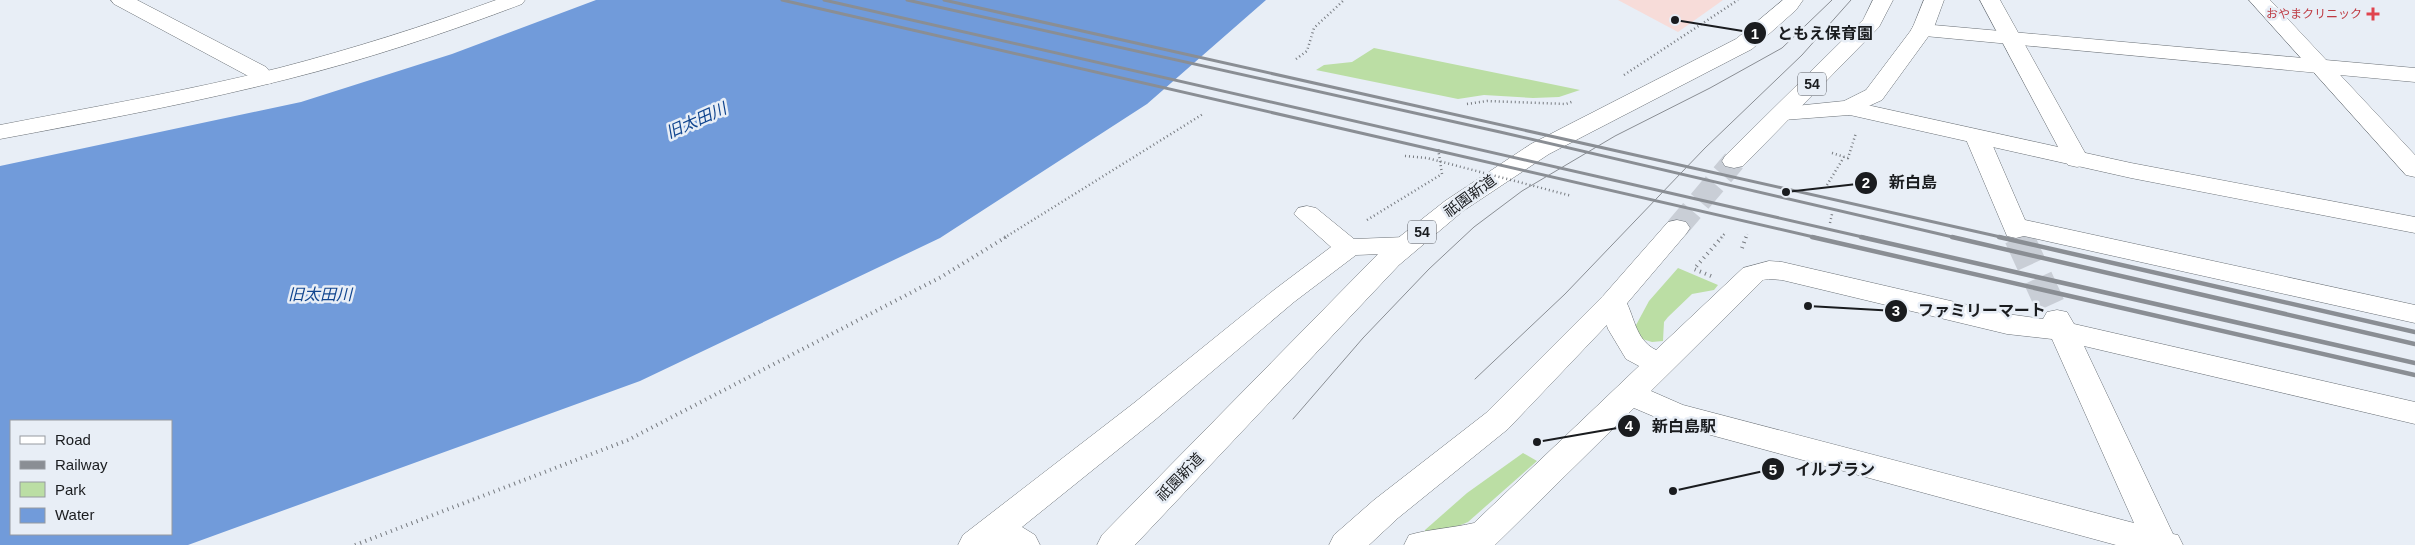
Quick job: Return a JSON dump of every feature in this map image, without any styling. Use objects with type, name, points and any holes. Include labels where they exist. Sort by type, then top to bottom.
[{"type":"main road","points":[[121,0],[258,72],[264,78]]},
{"type":"main road","points":[[0,132],[148,104],[344,58],[515,0]]},
{"type":"main road","name":"祇園新道","points":[[1114,545],[1390,259],[1454,206],[1540,149],[1744,44],[1789,6],[1793,0]]},
{"type":"main road","name":"54","points":[[1734,161],[1872,23],[1883,0]]},
{"type":"main road","points":[[1853,117],[1874,95],[1922,30],[1934,0]]},
{"type":"main road","points":[[1990,0],[2077,160]]},
{"type":"main road","points":[[2259,0],[2415,170]]},
{"type":"main road","points":[[1922,30],[2415,75]]},
{"type":"main road","points":[[1783,113],[1853,117],[1977,137],[2077,160],[2272,200],[2415,226]]},
{"type":"main road","points":[[1977,137],[2015,228],[2415,314]]},
{"type":"main road","points":[[1307,214],[1356,235],[1406,245]]},
{"type":"main road","points":[[1346,545],[1386,509],[1497,421],[1613,302],[1677,228]]},
{"type":"main road","points":[[999,539],[1145,411],[1356,235]]},
{"type":"main road","points":[[1421,545],[1479,540],[1753,274],[1769,270],[2007,324],[2059,324],[2415,413]]},
{"type":"main road","points":[[1613,302],[1622,329],[1636,352],[1659,364]]},
{"type":"main road","points":[[2059,324],[2162,544]]},
{"type":"main road","points":[[1629,393],[1674,414],[2162,544]]},
{"type":"path","points":[[1296,58],[1307,52],[1314,28],[1344,0]]},
{"type":"path","points":[[1622,76],[1738,0]]},
{"type":"path","points":[[1467,104],[1487,101],[1566,104],[1582,97]]},
{"type":"path","points":[[355,545],[628,440],[941,277],[1203,114]]},
{"type":"path","points":[[1832,153],[1848,158],[1852,149],[1853,117]]},
{"type":"path","points":[[1356,235],[1442,174],[1438,148]]},
{"type":"path","points":[[1404,156],[1427,158],[1572,196]]},
{"type":"path","points":[[1827,185],[1844,157]]},
{"type":"path","points":[[1830,223],[1832,214]]},
{"type":"path","points":[[1717,272],[1712,276],[1694,269],[1726,232]]},
{"type":"path","points":[[1742,248],[1747,234]]},
{"type":"shaded area","points":[[1618,0],[1723,0],[1678,32]]},
{"type":"green space","points":[[1374,48],[1580,90],[1559,97],[1533,98],[1484,95],[1458,99],[1316,70],[1324,65],[1352,62]]},
{"type":"green space","points":[[1678,268],[1718,285],[1714,290],[1692,294],[1668,317],[1664,322],[1663,341],[1652,342],[1642,339],[1635,327],[1649,301]]},
{"type":"green space","points":[[1523,453],[1537,461],[1468,522],[1451,529],[1425,533],[1425,530],[1467,493]]},
{"type":"water","name":"旧太田川","points":[[596,0],[1266,0],[1147,104],[940,238],[640,381],[188,545],[0,545],[0,166],[301,102],[452,54]]},
{"type":"tunnel","points":[[1677,228],[1734,161]]},
{"type":"tunnel","points":[[2016,230],[2020,238]]},
{"type":"tunnel","points":[[2019,237],[2056,318]]},
{"type":"tram line","points":[[1293,419],[1363,338],[1429,269],[1474,227],[1522,191],[1615,136],[1710,88],[1782,48],[1832,0]]},
{"type":"tram line","points":[[1475,379],[1565,294],[1705,148],[1802,55],[1851,0]]},
{"type":"railway","points":[[782,0],[1818,238]]},
{"type":"railway","points":[[824,0],[1867,238]]},
{"type":"railway","points":[[907,0],[1500,132],[1957,238]]},
{"type":"railway","points":[[944,0],[2005,238]]},
{"type":"railway","points":[[1812,237],[2415,375]]},
{"type":"railway","points":[[1861,237],[2415,363]]},
{"type":"railway","points":[[1952,237],[2415,344]]},
{"type":"railway","points":[[1999,237],[2415,332]]},
{"type":"place","name":"おやまクリニック","points":[[2373,14]]},
{"type":"place","name":"ともえ保育園","points":[[1675,20]]},
{"type":"place","name":"新白島","points":[[1786,192]]},
{"type":"place","name":"ファミリーマート","points":[[1808,306]]},
{"type":"place","name":"新白島駅","points":[[1537,442]]},
{"type":"place","name":"イルブラン","points":[[1673,491]]}]
